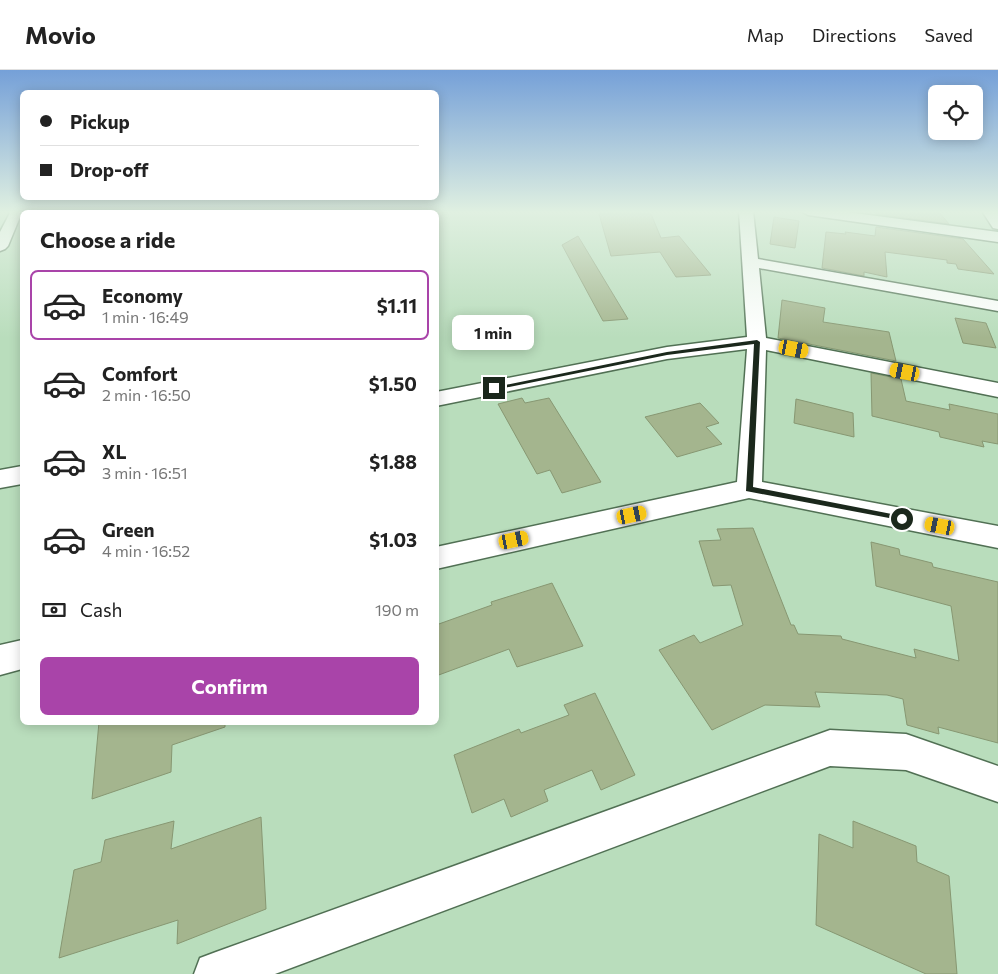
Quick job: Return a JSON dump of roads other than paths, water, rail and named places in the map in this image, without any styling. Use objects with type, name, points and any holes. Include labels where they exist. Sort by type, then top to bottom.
[{"type":"street","points":[[749,253],[757,342],[749,489]]},
{"type":"street","points":[[750,262],[998,306]]},
{"type":"street","points":[[439,398],[667,353],[757,342],[998,390]]},
{"type":"street","points":[[0,479],[20,475]]},
{"type":"street","points":[[439,557],[749,489],[998,537]]},
{"type":"street","points":[[0,660],[20,655]]},
{"type":"street","points":[[216,974],[830,748],[906,752],[998,784]]}]
